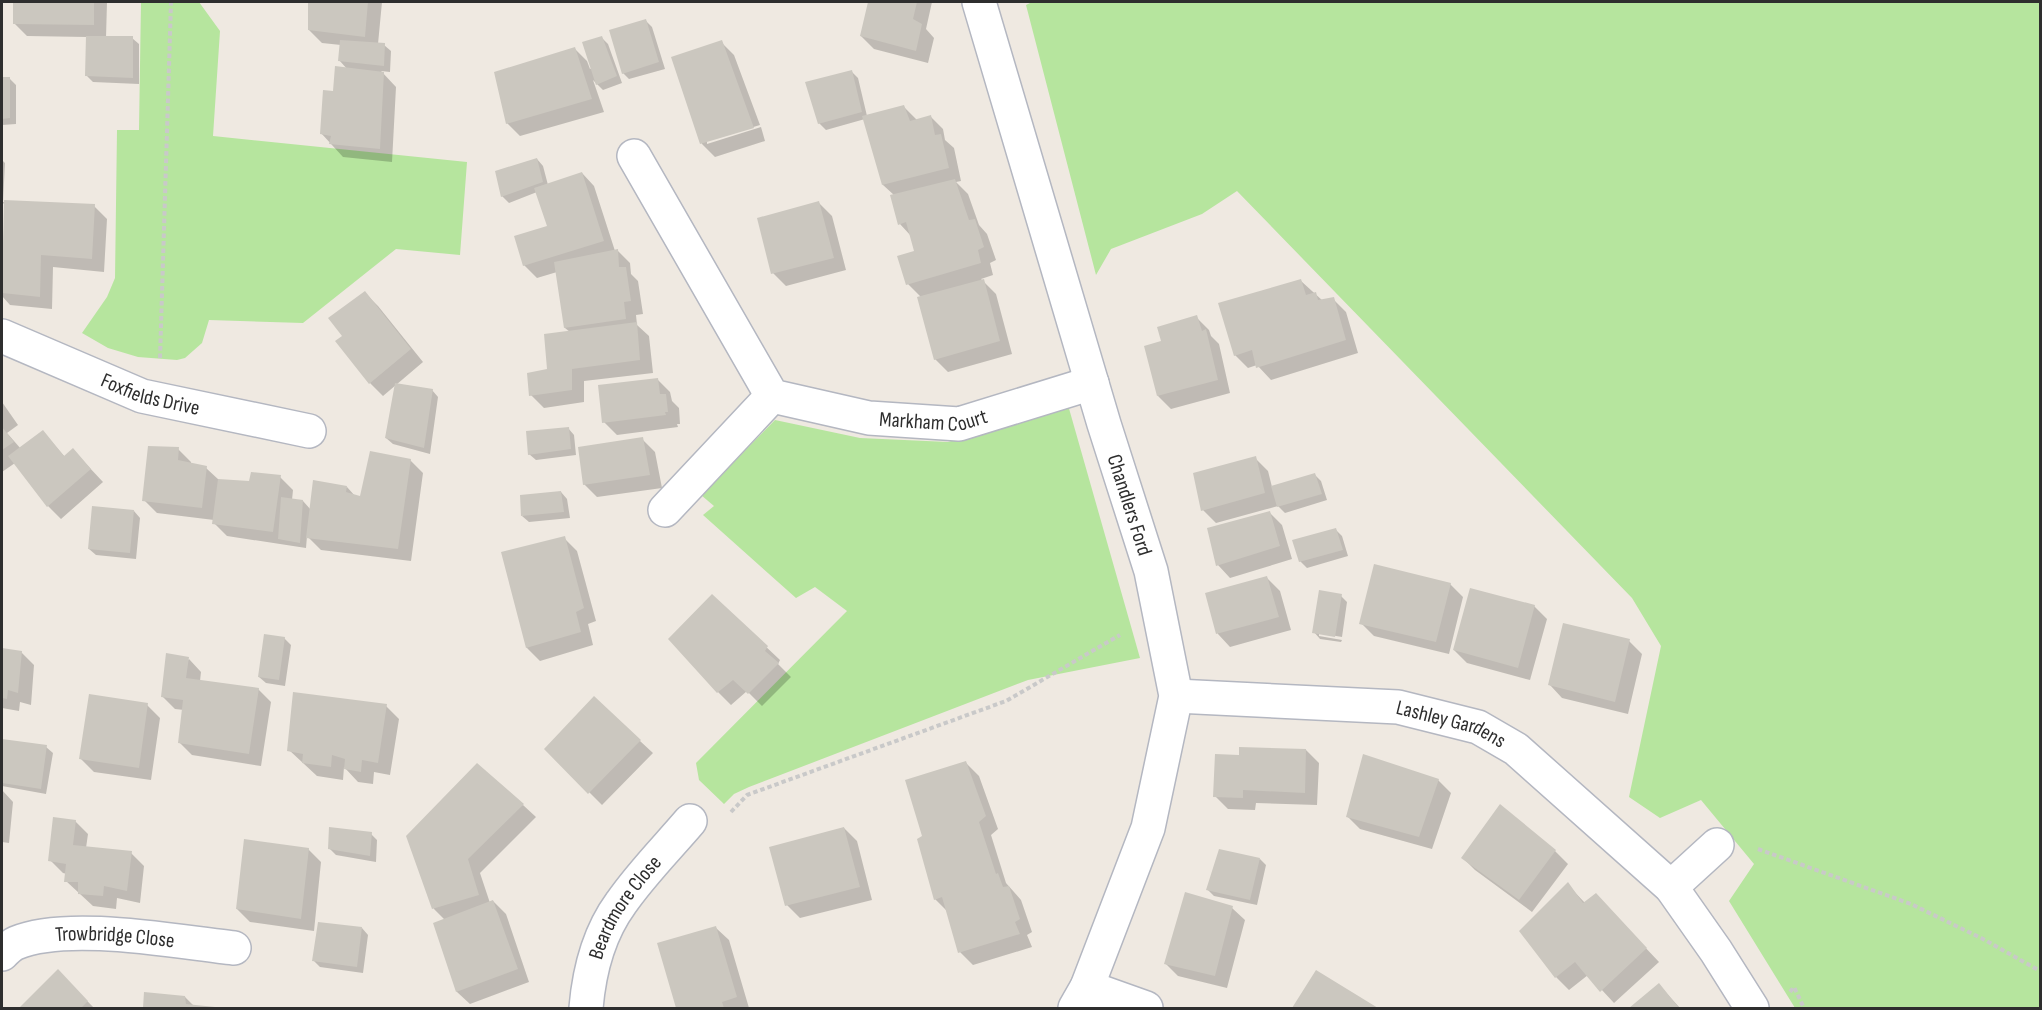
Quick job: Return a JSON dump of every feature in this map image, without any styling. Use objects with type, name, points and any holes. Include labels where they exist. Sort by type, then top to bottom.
[{"type":"street","name":"Chandlers Ford","points":[[979,2],[1092,383],[1151,571],[1176,696],[1148,828],[1081,998]]},
{"type":"street","points":[[634,156],[772,396],[665,510]]},
{"type":"street","name":"Foxfields Drive","points":[[2,336],[142,396],[309,431]]},
{"type":"street","name":"Markham Court","points":[[772,396],[869,418],[959,424],[1092,383]]},
{"type":"street","name":"Lashley Gardens","points":[[1176,696],[1398,707],[1479,727],[1516,749],[1671,887],[1752,1008]]},
{"type":"street","name":"Beardmore Close","points":[[586,1008],[587,988],[598,948],[620,904],[690,821]]},
{"type":"street","points":[[1671,887],[1718,845]]},
{"type":"street","name":"Trowbridge Close","points":[[2,954],[15,943],[50,934],[108,934],[234,948]]},
{"type":"street","points":[[1081,998],[1146,1008]]},
{"type":"path","points":[[159,399],[171,2]]},
{"type":"path","points":[[690,821],[712,831],[747,795],[1006,701],[1159,612]]},
{"type":"path","points":[[1718,845],[1754,847],[1911,904],[1983,939],[2040,971]]},
{"type":"green space","points":[[141,2],[199,2],[220,31],[213,136],[467,162],[460,255],[396,249],[303,323],[209,320],[202,343],[185,358],[177,360],[138,357],[108,348],[82,333],[107,297],[115,278],[117,130],[139,130]]},
{"type":"green space","points":[[1032,2],[2040,2],[2040,1008],[1795,1008],[1729,901],[1754,864],[1701,800],[1660,818],[1629,797],[1661,646],[1632,598],[1237,191],[1202,214],[1111,249],[1096,275],[1026,5]]},
{"type":"green space","points":[[1068,405],[1140,658],[1028,680],[749,787],[734,794],[724,804],[699,780],[696,763],[847,611],[815,587],[796,598],[703,515],[714,506],[701,495],[775,420],[860,438],[948,442]]},
{"type":"building","points":[[13,2],[94,2],[94,25],[13,24]]},
{"type":"building","points":[[308,2],[368,2],[365,37],[308,30]]},
{"type":"building","points":[[868,2],[917,2],[913,19],[922,24],[916,51],[860,36]]},
{"type":"building","points":[[646,19],[659,62],[622,74],[609,30]]},
{"type":"building","points":[[86,36],[133,36],[133,78],[85,76]]},
{"type":"building","points":[[602,36],[617,76],[596,85],[582,42]]},
{"type":"building","points":[[340,40],[385,43],[384,66],[338,61]]},
{"type":"building","points":[[722,40],[754,128],[700,144],[671,57]]},
{"type":"building","points":[[575,47],[592,99],[506,124],[494,72]]},
{"type":"building","points":[[335,66],[384,72],[380,149],[329,144],[331,136],[320,134],[323,90],[333,91]]},
{"type":"building","points":[[852,70],[862,112],[818,124],[805,82]]},
{"type":"building","points":[[2,77],[10,77],[10,118],[2,119]]},
{"type":"building","points":[[904,105],[910,121],[931,115],[935,135],[941,134],[949,168],[882,185],[862,116]]},
{"type":"building","points":[[537,158],[543,182],[501,197],[495,171]]},
{"type":"building","points":[[582,172],[604,241],[523,266],[514,236],[547,226],[534,188]]},
{"type":"building","points":[[955,179],[969,220],[975,219],[984,247],[978,250],[981,263],[906,285],[897,256],[914,251],[906,222],[898,225],[890,195]]},
{"type":"building","points":[[4,200],[95,204],[92,259],[41,255],[40,297],[2,293]]},
{"type":"building","points":[[819,201],[834,258],[771,274],[757,218]]},
{"type":"building","points":[[618,249],[619,267],[626,267],[631,301],[624,302],[626,319],[564,328],[554,262]]},
{"type":"building","points":[[984,279],[1000,341],[934,360],[917,297]]},
{"type":"building","points":[[1301,279],[1306,295],[1316,292],[1318,300],[1334,297],[1346,340],[1256,368],[1252,350],[1234,356],[1218,303]]},
{"type":"building","points":[[365,291],[411,349],[369,384],[335,341],[342,336],[328,318]]},
{"type":"building","points":[[1197,315],[1202,331],[1206,329],[1218,380],[1157,396],[1144,346],[1161,341],[1157,327]]},
{"type":"building","points":[[637,322],[640,360],[572,369],[572,390],[529,396],[527,373],[547,369],[544,334]]},
{"type":"building","points":[[658,378],[660,394],[666,394],[668,412],[665,412],[666,415],[602,423],[598,385]]},
{"type":"building","points":[[395,383],[433,389],[424,448],[385,438]]},
{"type":"building","points":[[2,427],[14,442],[2,450]]},
{"type":"building","points":[[569,427],[571,449],[528,455],[526,431]]},
{"type":"building","points":[[43,430],[64,456],[73,448],[91,469],[47,507],[8,456]]},
{"type":"building","points":[[643,437],[650,475],[583,485],[578,447]]},
{"type":"building","points":[[148,446],[179,447],[178,460],[207,466],[202,508],[142,501]]},
{"type":"building","points":[[370,451],[411,459],[398,549],[306,538],[313,480],[347,486],[346,492],[360,496]]},
{"type":"building","points":[[1256,456],[1265,493],[1201,511],[1193,473]]},
{"type":"building","points":[[251,472],[281,475],[273,532],[212,524],[218,479],[249,481]]},
{"type":"building","points":[[1315,473],[1322,494],[1277,507],[1271,486]]},
{"type":"building","points":[[561,491],[564,512],[521,516],[520,495]]},
{"type":"building","points":[[281,497],[303,500],[300,543],[278,539]]},
{"type":"building","points":[[92,506],[134,510],[130,553],[88,549]]},
{"type":"building","points":[[1270,511],[1280,546],[1216,566],[1207,528]]},
{"type":"building","points":[[1336,528],[1343,550],[1299,562],[1292,540]]},
{"type":"building","points":[[565,536],[584,608],[576,612],[581,632],[526,648],[501,552]]},
{"type":"building","points":[[1374,564],[1451,583],[1436,642],[1359,624]]},
{"type":"building","points":[[1267,576],[1279,617],[1216,634],[1205,593]]},
{"type":"building","points":[[1470,588],[1535,605],[1518,668],[1453,650]]},
{"type":"building","points":[[1319,590],[1342,594],[1335,637],[1312,633]]},
{"type":"building","points":[[712,594],[768,646],[765,651],[779,663],[748,694],[733,680],[717,693],[668,639]]},
{"type":"building","points":[[1563,623],[1630,639],[1615,702],[1548,685]]},
{"type":"building","points":[[264,634],[285,637],[279,680],[258,677]]},
{"type":"building","points":[[2,648],[22,651],[18,693],[8,690],[7,699],[2,698]]},
{"type":"building","points":[[166,653],[189,657],[186,678],[259,688],[249,754],[178,743],[183,700],[161,697]]},
{"type":"building","points":[[293,692],[387,704],[378,763],[362,760],[361,772],[344,769],[345,759],[332,755],[331,767],[302,763],[303,754],[287,751]]},
{"type":"building","points":[[89,694],[148,703],[139,768],[79,759]]},
{"type":"building","points":[[594,696],[641,740],[588,794],[544,749]]},
{"type":"building","points":[[2,739],[47,745],[41,789],[2,783]]},
{"type":"building","points":[[1239,747],[1306,749],[1305,793],[1243,790],[1243,798],[1213,797],[1215,754],[1239,755]]},
{"type":"building","points":[[1363,754],[1439,779],[1419,837],[1346,817]]},
{"type":"building","points":[[966,761],[986,816],[979,822],[996,874],[998,873],[1003,887],[1009,886],[1020,919],[1015,922],[1020,934],[958,953],[942,897],[934,900],[917,839],[922,836],[905,780]]},
{"type":"building","points":[[477,763],[524,804],[468,859],[479,895],[432,909],[406,836]]},
{"type":"building","points":[[1500,804],[1556,850],[1519,900],[1461,858]]},
{"type":"building","points":[[53,817],[76,820],[73,845],[132,851],[127,891],[104,886],[103,896],[78,894],[78,882],[64,882],[66,864],[48,861]]},
{"type":"building","points":[[329,827],[372,832],[370,856],[328,849]]},
{"type":"building","points":[[844,827],[860,887],[785,906],[769,847]]},
{"type":"building","points":[[244,839],[309,848],[301,919],[236,909]]},
{"type":"building","points":[[1219,849],[1260,858],[1250,900],[1206,890]]},
{"type":"building","points":[[1568,882],[1583,903],[1596,893],[1647,948],[1600,992],[1575,962],[1555,978],[1519,931]]},
{"type":"building","points":[[1185,892],[1233,906],[1215,976],[1164,964]]},
{"type":"building","points":[[493,900],[518,969],[456,992],[433,923]]},
{"type":"building","points":[[318,922],[362,927],[357,967],[312,961]]},
{"type":"building","points":[[716,926],[737,997],[722,1002],[724,1008],[676,1008],[657,943]]},
{"type":"building","points":[[58,969],[88,1001],[81,1008],[19,1008]]},
{"type":"building","points":[[1316,970],[1378,1008],[1292,1008]]},
{"type":"building","points":[[1659,983],[1679,1008],[1629,1008]]},
{"type":"building","points":[[144,992],[185,996],[186,1004],[215,1008],[143,1008]]}]
